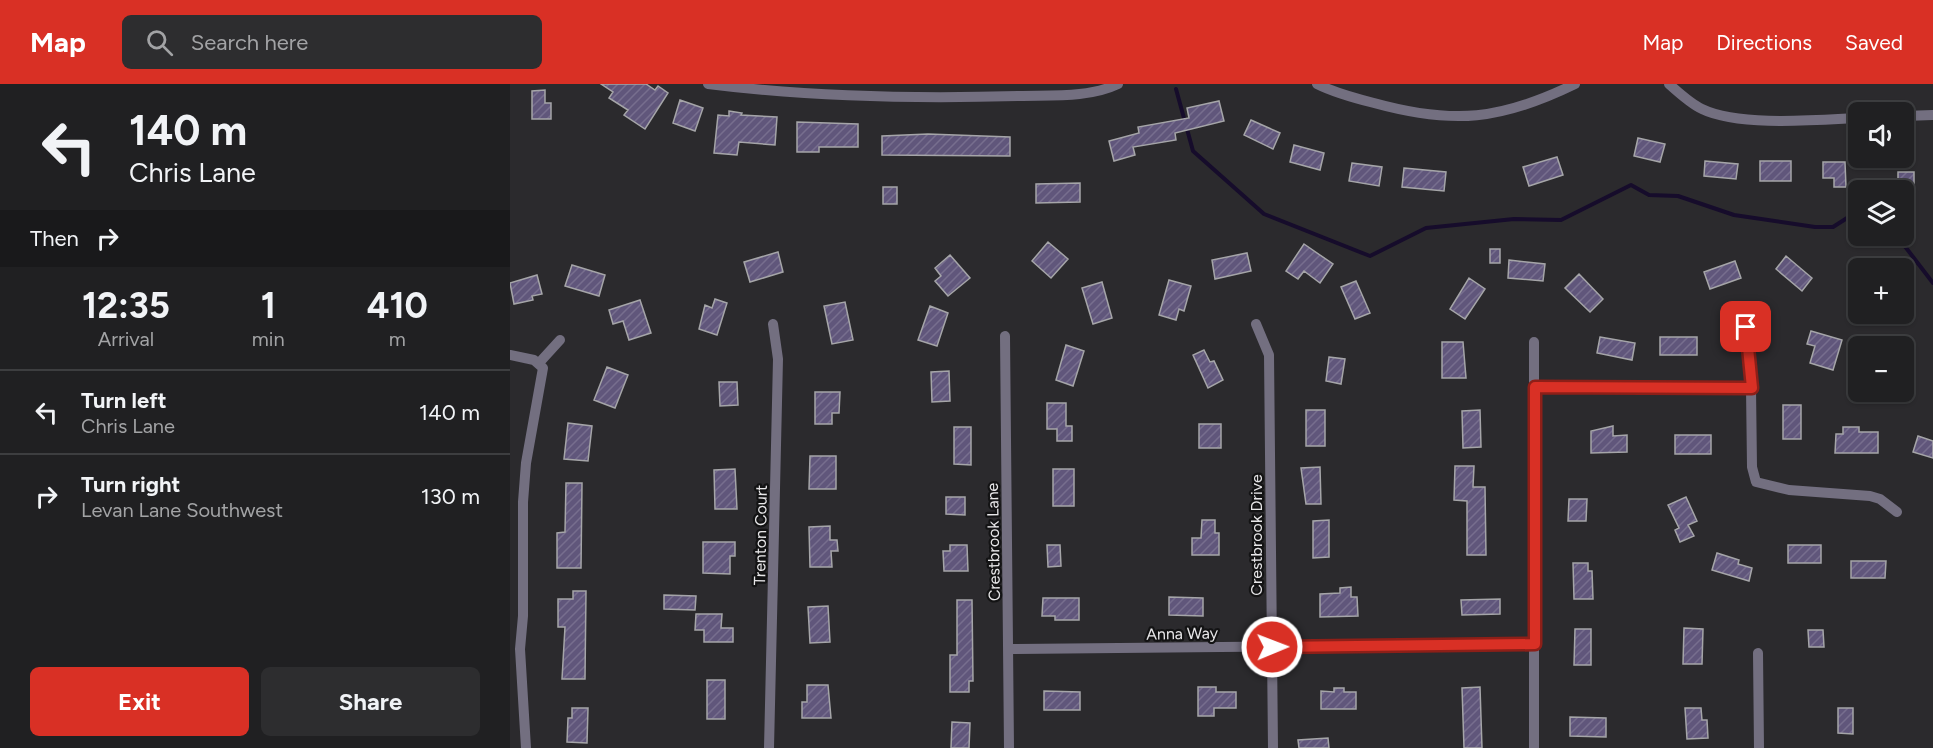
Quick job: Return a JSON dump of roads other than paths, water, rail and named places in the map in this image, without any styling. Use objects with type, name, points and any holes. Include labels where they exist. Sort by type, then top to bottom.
[{"type":"street","points":[[708,84],[809,93],[902,97],[1071,94],[1109,88],[1118,84]]},
{"type":"street","points":[[1317,84],[1332,92],[1399,110],[1444,117],[1504,112],[1535,104],[1575,84]]},
{"type":"street","points":[[1669,84],[1702,109],[1728,116],[1802,120],[1848,118]]},
{"type":"street","points":[[1914,116],[1933,115]]},
{"type":"street","name":"Trenton Court","points":[[769,748],[778,359],[773,324]]},
{"type":"street","name":"Crestbrook Drive","points":[[1256,324],[1269,355],[1273,748]]},
{"type":"street","points":[[1746,327],[1752,388],[1752,467],[1756,482],[1789,490],[1870,496],[1880,499],[1897,512]]},
{"type":"street","name":"Crestbrook Lane","points":[[1005,336],[1009,748]]},
{"type":"street","points":[[539,363],[560,340]]},
{"type":"street","points":[[1534,342],[1534,748]]},
{"type":"street","points":[[510,355],[539,363]]},
{"type":"street","points":[[526,748],[515,650],[523,616],[523,502],[528,453],[543,372],[539,363]]},
{"type":"street","points":[[1535,387],[1752,388]]},
{"type":"street","name":"Anna Way","points":[[1009,649],[1535,644]]},
{"type":"street","points":[[1758,653],[1759,748]]},
{"type":"waterway","points":[[1176,89],[1193,151],[1264,214],[1370,256],[1426,228],[1514,219],[1561,220],[1631,185],[1649,195],[1678,196],[1734,215],[1815,227],[1833,227],[1848,217]]},
{"type":"waterway","points":[[1905,246],[1933,283]]}]
